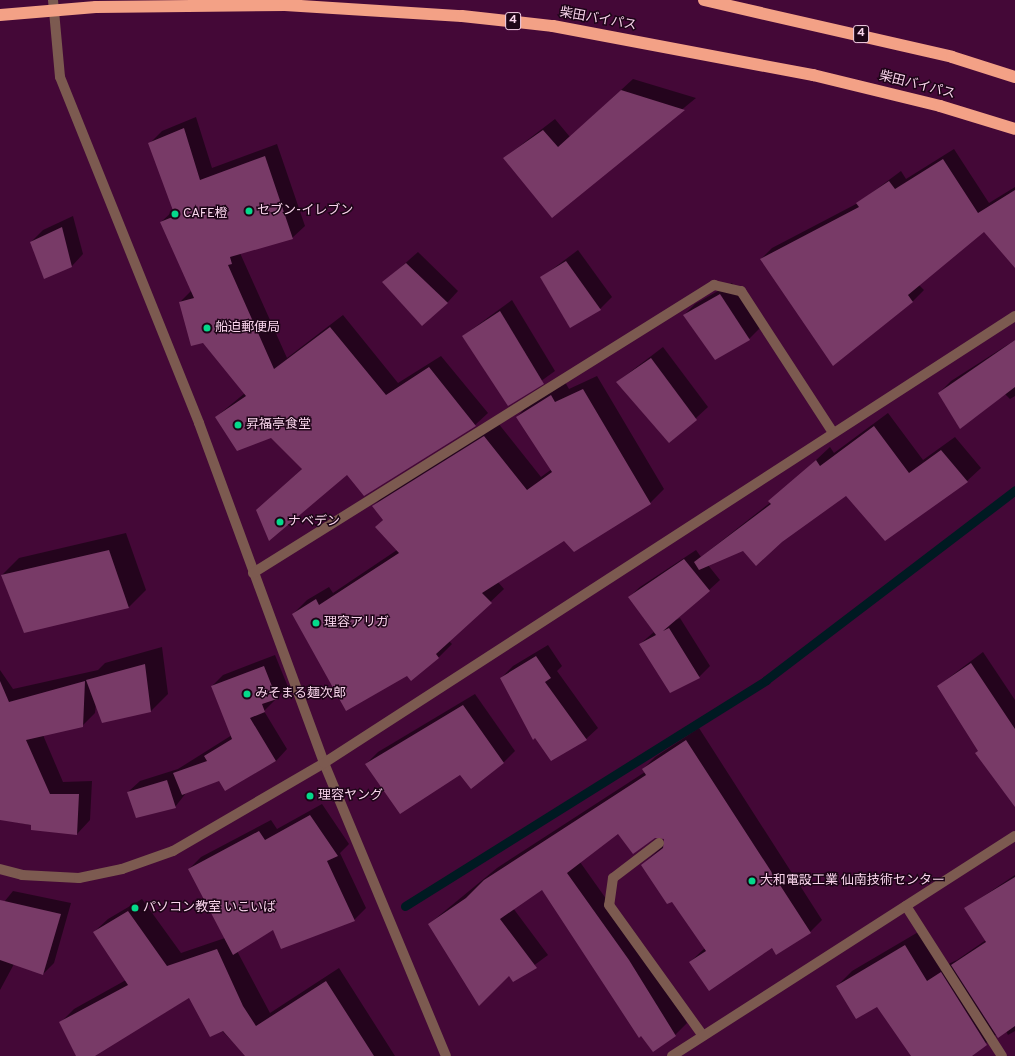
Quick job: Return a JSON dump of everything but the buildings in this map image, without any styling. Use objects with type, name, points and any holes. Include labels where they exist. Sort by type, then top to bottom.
[{"type":"highway","name":"4","points":[[704,0],[952,57],[1015,77]]},
{"type":"highway","name":"柴田バイパス","points":[[0,15],[53,6],[285,5],[462,16],[553,26],[813,75],[940,106],[1015,129]]},
{"type":"street","points":[[53,6],[60,77],[199,423],[253,573],[324,762],[446,1056]]},
{"type":"street","points":[[253,573],[714,285],[741,291],[832,431]]},
{"type":"street","points":[[0,869],[22,875],[79,878],[122,869],[173,851],[324,762],[832,431],[1015,316]]},
{"type":"street","points":[[672,1056],[1015,836]]},
{"type":"street","points":[[659,843],[613,878],[609,905],[703,1036]]},
{"type":"street","points":[[906,906],[1002,1056]]},
{"type":"waterway","points":[[405,906],[766,680],[1015,490]]},
{"type":"place","name":"セブン-イレブン","points":[[249,211]]},
{"type":"place","name":"CAFE橙","points":[[175,214]]},
{"type":"place","name":"船迫郵便局","points":[[207,328]]},
{"type":"place","name":"昇福亭食堂","points":[[238,425]]},
{"type":"place","name":"ナベデン","points":[[280,522]]},
{"type":"place","name":"理容アリガ","points":[[316,623]]},
{"type":"place","name":"みそまる麺次郎","points":[[247,694]]},
{"type":"place","name":"理容ヤング","points":[[310,796]]},
{"type":"place","name":"大和電設工業 仙南技術センター","points":[[752,881]]},
{"type":"place","name":"パソコン教室 いこいば","points":[[135,908]]}]
